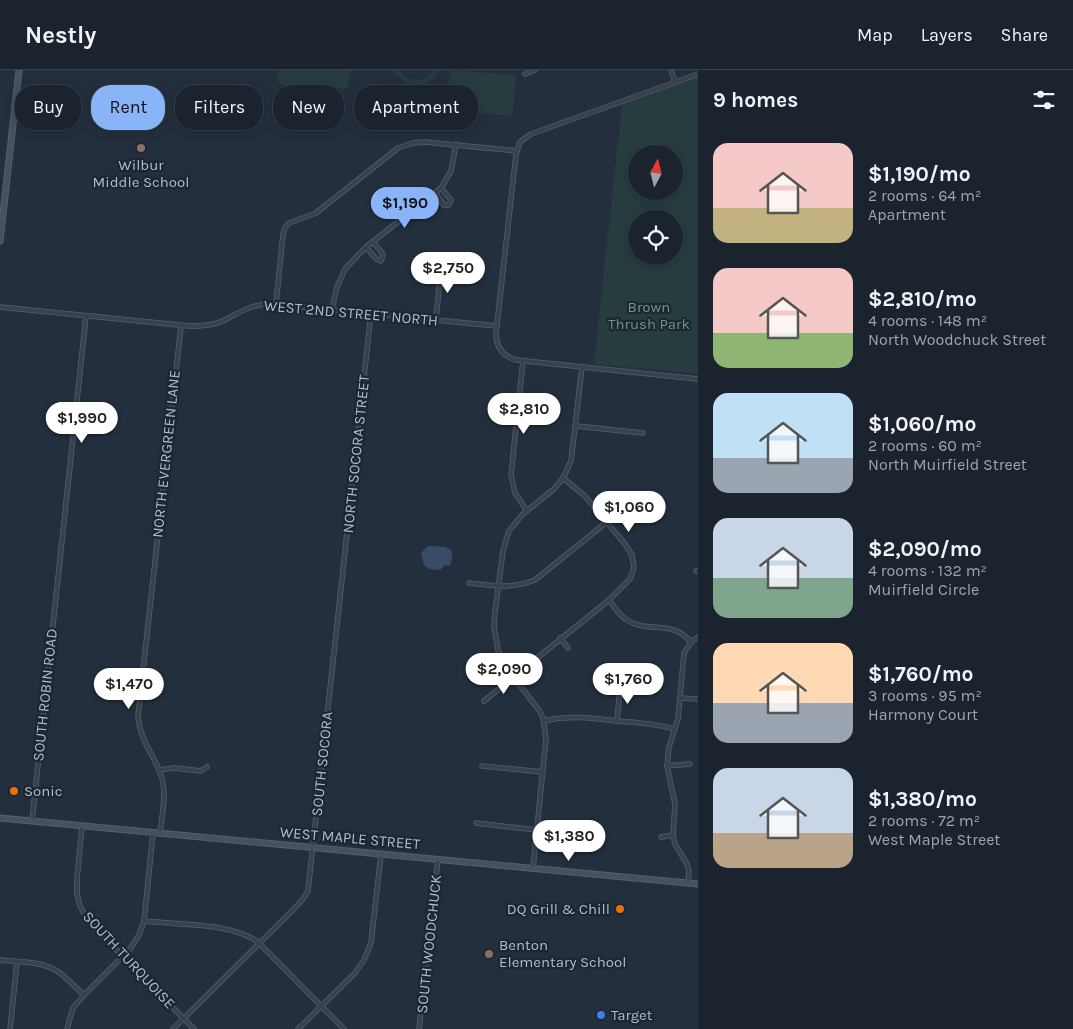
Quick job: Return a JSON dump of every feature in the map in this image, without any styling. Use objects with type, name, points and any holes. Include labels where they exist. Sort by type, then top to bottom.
[{"type":"main road","points":[[0,241],[19,70]]},
{"type":"main road","name":"WEST MAPLE STREET","points":[[0,818],[698,884]]},
{"type":"street","points":[[525,74],[535,70]]},
{"type":"street","points":[[671,70],[675,82]]},
{"type":"street","points":[[698,74],[532,134],[523,139],[517,150],[496,340],[500,350],[509,358],[523,361],[698,379]]},
{"type":"street","points":[[276,304],[283,234],[289,223],[316,213],[403,146],[419,142],[517,150]]},
{"type":"street","points":[[332,309],[334,296],[345,269],[366,247],[441,188],[451,171],[456,144]]},
{"type":"street","points":[[435,193],[444,204],[449,205],[450,200],[441,188]]},
{"type":"street","points":[[366,247],[376,259],[382,261],[383,254],[373,242]]},
{"type":"street","points":[[436,320],[442,266]]},
{"type":"street","name":"WEST 2ND STREET NORTH","points":[[0,307],[181,326],[210,325],[253,306],[276,304],[497,326]]},
{"type":"street","name":"NORTH SOCORA STREET","points":[[341,595],[372,313]]},
{"type":"street","name":"SOUTH ROBIN ROAD","points":[[32,821],[86,316]]},
{"type":"street","name":"NORTH EVERGREEN LANE","points":[[159,770],[145,745],[138,716],[181,326]]},
{"type":"street","points":[[523,361],[511,474],[515,493],[527,511]]},
{"type":"street","points":[[533,868],[546,739],[544,721],[539,710],[503,664],[495,640],[494,626],[505,540],[515,522],[554,489],[571,461],[582,367]]},
{"type":"street","points":[[576,426],[643,433]]},
{"type":"street","points":[[484,701],[609,600],[630,579],[634,568],[632,555],[608,522],[585,496],[562,478]]},
{"type":"street","points":[[469,583],[517,586],[535,580],[639,496]]},
{"type":"street","name":"SOUTH SOCORA","points":[[173,1029],[260,944],[303,899],[308,891],[341,595]]},
{"type":"street","points":[[609,600],[625,619],[642,626],[678,631],[684,634],[691,642]]},
{"type":"street","points":[[560,638],[568,648]]},
{"type":"street","points":[[688,883],[689,871],[687,864],[675,844],[673,835],[674,804],[667,766],[680,698],[684,653],[691,642],[698,638]]},
{"type":"street","points":[[617,721],[620,688]]},
{"type":"street","points":[[680,698],[697,699]]},
{"type":"street","points":[[544,721],[572,717],[665,726],[675,729]]},
{"type":"street","points":[[667,766],[690,764]]},
{"type":"street","points":[[482,766],[543,772]]},
{"type":"street","points":[[67,1029],[73,1008],[84,994],[130,949],[139,935],[144,921],[163,792],[159,770],[174,768],[201,771],[207,767]]},
{"type":"street","points":[[476,823],[537,830]]},
{"type":"street","name":"SOUTH TURQUOISE","points":[[82,826],[77,894],[80,906],[87,919],[194,1029]]},
{"type":"street","points":[[661,837],[673,835]]},
{"type":"street","points":[[298,1029],[355,973],[364,960],[371,943],[381,854]]},
{"type":"street","name":"SOUTH WOODCHUCK","points":[[420,1029],[438,859]]},
{"type":"street","points":[[144,921],[232,930],[250,936],[344,1029]]},
{"type":"street","points":[[0,960],[41,964],[52,968],[84,994]]},
{"type":"street","points":[[10,1029],[17,962]]},
{"type":"green space","points":[[278,70],[351,70],[346,89],[344,89],[344,85],[282,85],[277,80]]},
{"type":"green space","points":[[392,70],[398,70],[406,77],[416,80],[425,78],[433,70],[439,70],[429,82],[423,85],[410,84]]},
{"type":"green space","points":[[450,70],[516,75],[512,116],[478,112],[478,85],[448,85]]},
{"type":"green space","name":"Brown Thrush Park","points":[[698,77],[698,374],[594,364],[622,104]]},
{"type":"water","points":[[428,546],[445,547],[451,550],[452,559],[450,566],[445,565],[440,570],[430,569],[424,565],[421,553]]},
{"type":"place","name":"Wilbur Middle School","points":[[141,148]]},
{"type":"place","name":"Sonic","points":[[14,791]]},
{"type":"place","name":"DQ Grill & Chill","points":[[620,909]]},
{"type":"place","name":"Benton Elementary School","points":[[489,954]]},
{"type":"place","name":"Target","points":[[601,1015]]}]
